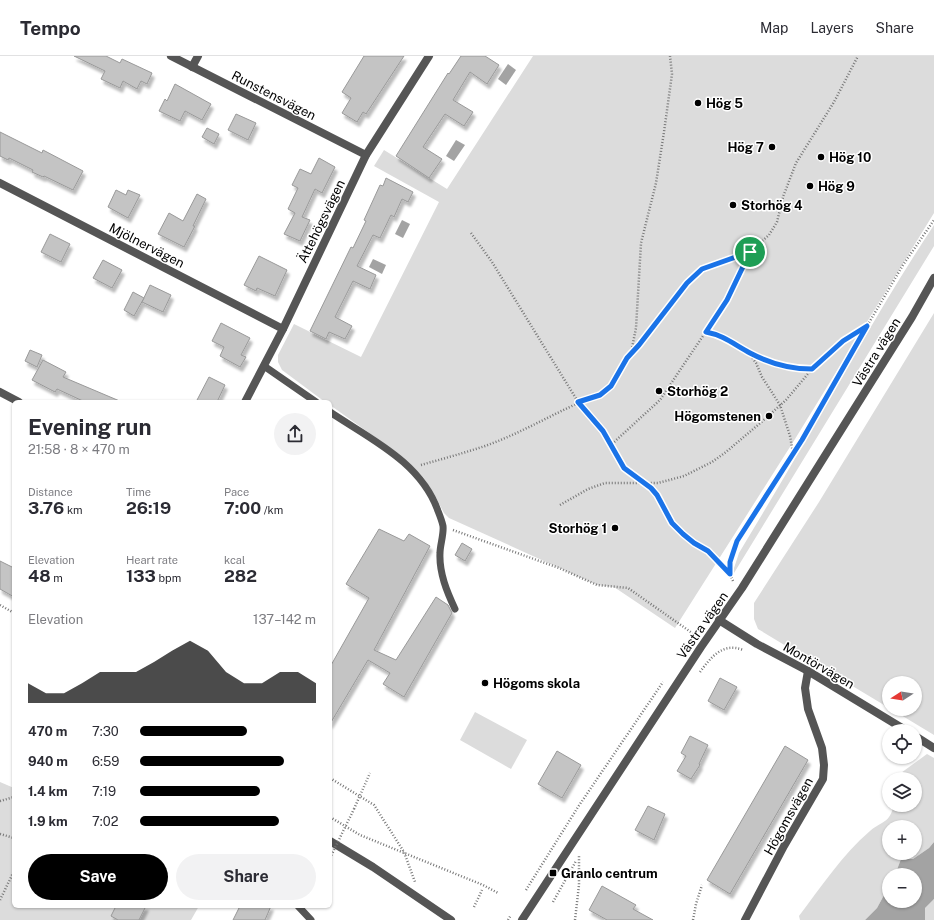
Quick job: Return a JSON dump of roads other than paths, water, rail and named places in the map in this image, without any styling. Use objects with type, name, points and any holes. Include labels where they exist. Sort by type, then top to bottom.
[{"type":"street","name":"Runstensvägen","points":[[171,56],[366,155]]},
{"type":"street","points":[[192,67],[198,56]]},
{"type":"street","name":"Ättehögsvägen","points":[[246,400],[283,329],[366,155],[430,56]]},
{"type":"street","name":"Mjölnervägen","points":[[0,183],[283,329]]},
{"type":"street","name":"Västra vägen","points":[[522,920],[719,620],[747,581],[912,317],[934,278]]},
{"type":"street","points":[[0,392],[15,400]]},
{"type":"street","name":"Montörvägen","points":[[719,620],[757,644],[808,671],[895,724]]},
{"type":"street","name":"Högomsvägen","points":[[745,920],[784,846],[823,779],[824,765],[822,748],[808,709],[805,688],[808,671]]},
{"type":"street","points":[[922,740],[934,748]]},
{"type":"street","points":[[332,842],[373,867],[451,920]]},
{"type":"lane","points":[[264,366],[313,400]]},
{"type":"lane","points":[[332,413],[388,449],[410,468],[424,484],[435,504],[443,526],[440,554],[443,580],[455,609]]},
{"type":"lane","points":[[300,908],[311,920]]},
{"type":"place","name":"Hög 5","points":[[698,103]]},
{"type":"place","name":"Hög 7","points":[[772,147]]},
{"type":"place","name":"Hög 10","points":[[821,157]]},
{"type":"place","name":"Hög 9","points":[[810,186]]},
{"type":"place","name":"Storhög 4","points":[[733,205]]},
{"type":"place","name":"Storhög 2","points":[[659,391]]},
{"type":"place","name":"Högomstenen","points":[[769,416]]},
{"type":"place","name":"Storhög 1","points":[[615,528]]},
{"type":"place","name":"Högoms skola","points":[[485,683]]},
{"type":"place","name":"Granlo centrum","points":[[553,873]]}]
